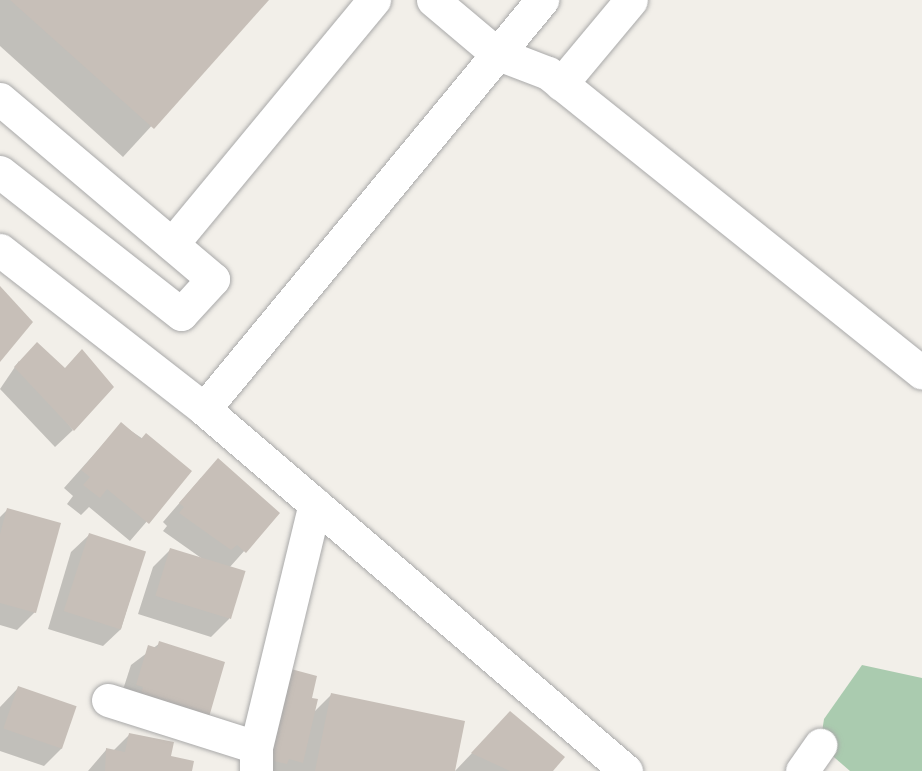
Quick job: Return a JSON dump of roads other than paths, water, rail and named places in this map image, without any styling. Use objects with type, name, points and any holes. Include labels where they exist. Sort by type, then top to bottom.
[{"type":"street","points":[[172,244],[374,0]]},
{"type":"street","points":[[433,0],[496,53],[561,84],[922,373]]},
{"type":"street","points":[[204,409],[542,0]]},
{"type":"street","points":[[561,84],[631,0]]},
{"type":"street","points":[[0,99],[213,279],[181,314],[0,172]]},
{"type":"street","points":[[0,250],[204,409],[626,771]]},
{"type":"street","points":[[108,700],[256,759],[315,504]]}]
